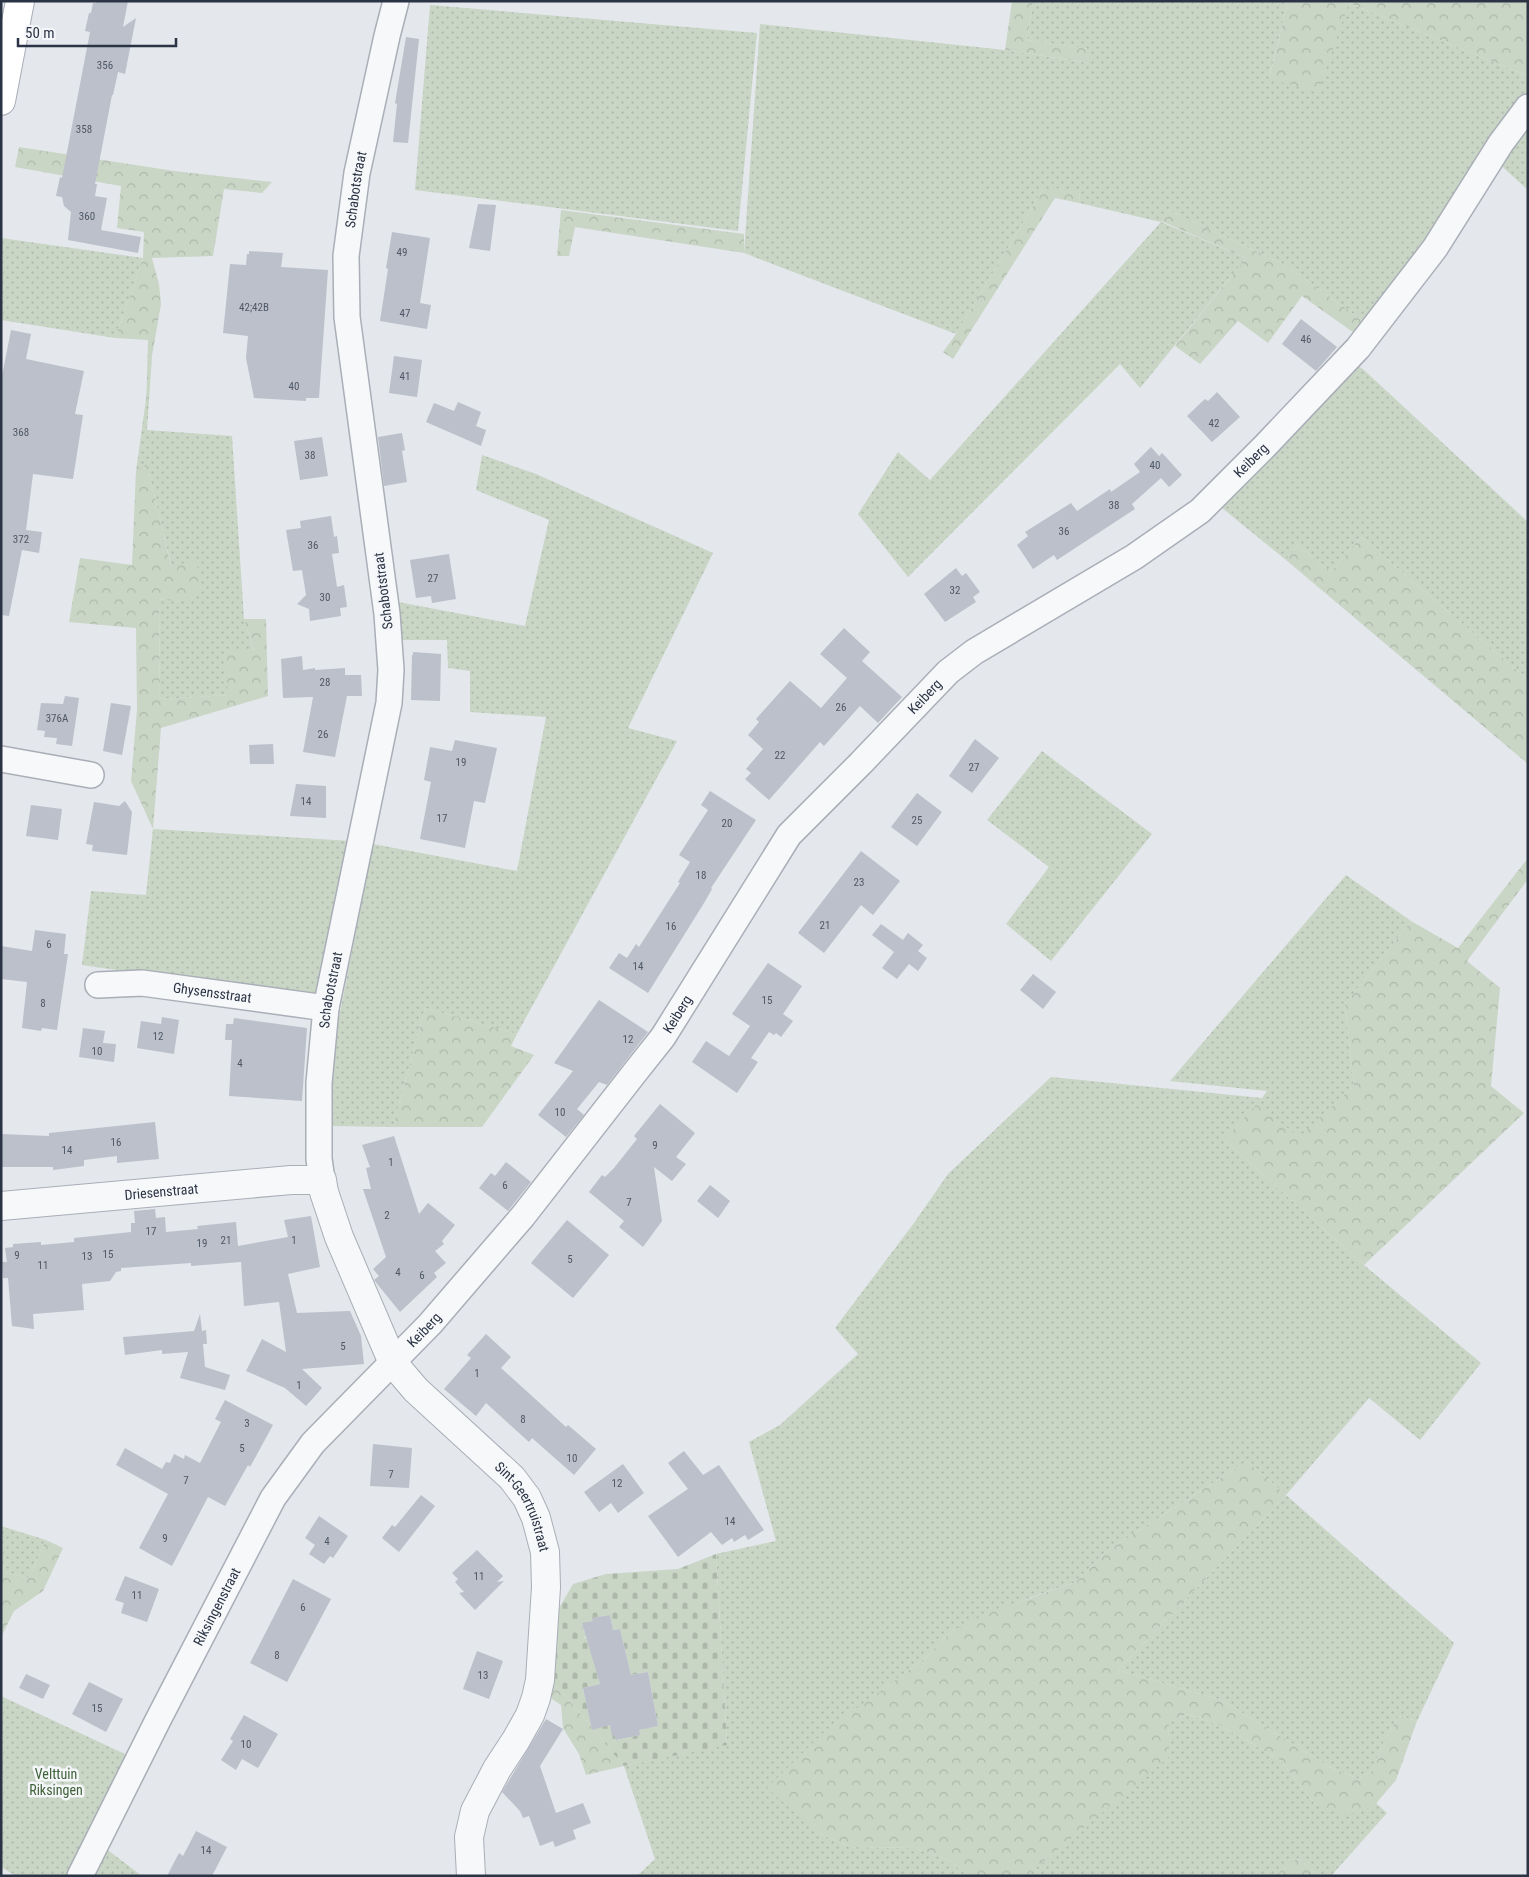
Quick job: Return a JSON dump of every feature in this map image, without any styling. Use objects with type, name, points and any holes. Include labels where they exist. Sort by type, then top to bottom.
[{"type":"main road","points":[[1,101],[20,1]]},
{"type":"street","name":"Schabotstraat","points":[[322,1180],[319,1159],[319,1083],[326,1008],[389,703],[391,670],[387,614],[347,317],[346,256],[357,173],[386,36],[396,1]]},
{"type":"street","name":"Keiberg","points":[[393,1362],[430,1324],[523,1216],[663,1037],[789,834],[955,667],[974,652],[1134,557],[1200,511],[1358,348],[1435,248],[1501,143],[1528,107]]},
{"type":"street","points":[[1,760],[91,775]]},
{"type":"street","name":"Ghysensstraat","points":[[98,985],[142,983],[326,1008]]},
{"type":"street","name":"Driesenstraat","points":[[1,1206],[291,1180],[322,1180]]},
{"type":"street","name":"Sint-Geertruistraat","points":[[322,1180],[324,1192],[339,1237],[393,1362],[416,1390],[512,1478],[527,1498],[533,1511],[545,1552],[546,1596],[541,1664],[536,1698],[525,1724],[497,1769],[475,1812],[469,1837],[472,1876]]},
{"type":"street","name":"Riksingenstraat","points":[[80,1876],[273,1498],[313,1443],[393,1362]]},
{"type":"green space","points":[[1012,1],[1033,1],[1027,40],[1089,49],[1090,63],[1005,50]]},
{"type":"green space","points":[[1033,1],[1288,1],[1269,78],[1349,3],[1528,76],[1528,95],[1454,205],[1366,323],[1285,265],[1168,210],[1161,222],[1079,203],[1080,191],[1042,191],[956,334],[744,253],[760,24],[1005,50],[1089,63],[1088,49],[1027,40]]},
{"type":"green space","points":[[1288,1],[1528,1],[1528,76],[1349,3],[1318,92],[1269,79]]},
{"type":"green space","points":[[430,5],[757,33],[738,231],[415,190]]},
{"type":"green space","points":[[1528,119],[1528,190],[1497,162]]},
{"type":"green space","points":[[19,147],[174,171],[272,182],[262,193],[224,189],[213,256],[152,258],[159,284],[161,304],[152,356],[146,411],[148,340],[115,338],[143,258],[144,232],[117,228],[121,186],[15,167]]},
{"type":"green space","points":[[1061,188],[1080,191],[1079,203],[1055,198],[953,359],[943,352],[956,334],[1042,191]]},
{"type":"green space","points":[[561,210],[744,234],[744,253],[575,227],[569,256],[557,256]]},
{"type":"green space","points":[[1168,210],[1285,265],[1366,323],[1357,335],[1302,296],[1268,343],[1238,321],[1200,364],[1175,346],[1246,258],[1161,221]]},
{"type":"green space","points":[[1161,222],[1246,258],[1140,388],[1120,364],[908,577],[858,514],[898,452],[930,480]]},
{"type":"green space","points":[[1,238],[143,258],[115,338],[1,320]]},
{"type":"green space","points":[[152,356],[147,430],[232,436],[244,619],[254,652],[229,695],[160,699],[159,599],[180,602],[147,465],[136,471]]},
{"type":"green space","points":[[1357,365],[1528,522],[1528,680],[1361,537],[1331,572],[1298,545],[1286,560],[1222,508],[1350,367]]},
{"type":"green space","points":[[482,455],[536,474],[713,553],[628,728],[677,741],[517,1034],[425,1008],[393,1127],[331,1126],[335,1038],[373,844],[517,871],[546,717],[470,712],[470,671],[448,668],[447,640],[397,640],[393,601],[525,626],[549,520],[476,490]]},
{"type":"green space","points":[[147,464],[171,566],[195,561],[202,578],[197,595],[180,602],[159,599],[160,699],[228,695],[225,651],[254,651],[244,619],[266,619],[268,696],[161,728],[153,829],[131,781],[137,710],[136,628],[69,622],[80,558],[132,565],[136,471]]},
{"type":"green space","points":[[1361,537],[1528,680],[1528,764],[1286,560],[1298,545],[1331,572]]},
{"type":"green space","points":[[1042,751],[1152,834],[1051,961],[1006,924],[1049,867],[987,820]]},
{"type":"green space","points":[[153,829],[352,841],[322,988],[309,998],[82,965],[91,891],[146,895]]},
{"type":"green space","points":[[1528,858],[1528,879],[1467,961],[1500,988],[1491,1086],[1524,1113],[1364,1265],[1224,1140],[1257,1104],[1299,1137],[1354,1086],[1345,1004],[1411,921],[1458,948]]},
{"type":"green space","points":[[1346,875],[1411,921],[1345,1004],[1354,1086],[1299,1138],[1224,1140],[1364,1265],[1481,1363],[1420,1440],[1369,1398],[1286,1495],[1247,1461],[1107,1551],[1076,1582],[1029,1598],[952,1631],[924,1659],[875,1695],[818,1833],[850,1847],[915,1848],[948,1860],[969,1876],[637,1876],[655,1859],[624,1766],[727,1744],[716,1554],[776,1541],[749,1442],[780,1425],[858,1354],[835,1328],[914,1223],[948,1174],[1051,1077],[1262,1098],[1267,1091],[1170,1081]]},
{"type":"green space","points":[[425,1008],[517,1034],[511,1046],[534,1055],[482,1127],[393,1127]]},
{"type":"green space","points":[[1247,1461],[1286,1495],[1118,1670],[1221,1700],[1330,1767],[1358,1779],[1372,1771],[1384,1741],[1399,1716],[1417,1721],[1396,1780],[1373,1807],[1346,1815],[1317,1806],[1280,1760],[1220,1725],[1186,1714],[1169,1723],[1168,1758],[1026,1876],[969,1876],[948,1860],[915,1848],[850,1847],[818,1833],[767,1788],[823,1733],[924,1659],[952,1631],[990,1612],[1076,1582],[1107,1551]]},
{"type":"green space","points":[[1286,1495],[1454,1643],[1417,1721],[1399,1716],[1384,1741],[1372,1771],[1358,1779],[1330,1767],[1221,1700],[1118,1670]]},
{"type":"green space","points":[[1,1526],[46,1540],[29,1578],[1,1571]]},
{"type":"green space","points":[[46,1540],[63,1548],[43,1591],[14,1611],[1,1637],[1,1571],[29,1578]]},
{"type":"green space","points":[[716,1554],[727,1745],[624,1766],[593,1729],[610,1725],[617,1740],[639,1735],[639,1730],[658,1726],[648,1672],[631,1675],[620,1629],[613,1630],[610,1615],[593,1618],[593,1621],[582,1624],[586,1636],[584,1638],[587,1638],[600,1684],[583,1688],[592,1727],[552,1682],[555,1615],[573,1584],[606,1574],[678,1569]]},
{"type":"green space","points":[[552,1682],[624,1766],[586,1775],[579,1754],[563,1728],[561,1705],[549,1697]]},
{"type":"green space","name":"Velttuin Riksingen","points":[[1,1696],[129,1756],[71,1876],[16,1876],[1,1867]]},
{"type":"green space","points":[[1186,1714],[1220,1725],[1280,1760],[1317,1806],[1373,1807],[1376,1803],[1387,1813],[1331,1876],[1319,1876],[1298,1858],[1274,1876],[1026,1876],[1167,1758],[1169,1723]]},
{"type":"green space","points":[[105,1848],[142,1876],[90,1876]]},
{"type":"green space","points":[[1298,1858],[1319,1876],[1274,1876]]},
{"type":"building","points":[[96,1],[128,1],[123,27],[136,18],[125,74],[118,72],[112,95],[95,184],[97,184],[95,196],[107,198],[101,230],[141,237],[138,253],[68,240],[71,212],[64,206],[62,197],[56,196],[60,177],[62,178],[90,32],[85,31],[89,13],[91,13],[93,3],[96,3]]},
{"type":"building","points":[[406,37],[419,39],[408,143],[393,142],[397,104],[395,103]]},
{"type":"building","points":[[478,204],[496,205],[490,251],[469,248]]},
{"type":"building","points":[[392,232],[430,238],[420,303],[431,305],[427,329],[380,321]]},
{"type":"building","points":[[249,251],[283,253],[281,267],[328,270],[319,398],[306,398],[306,401],[254,398],[246,358],[248,336],[223,333],[230,264],[246,265]]},
{"type":"building","points":[[1301,319],[1337,347],[1316,371],[1282,344]]},
{"type":"building","points":[[11,330],[31,334],[26,359],[84,371],[75,414],[83,415],[73,479],[33,474],[26,530],[42,532],[39,553],[22,550],[9,616],[1,615],[1,381]]},
{"type":"building","points":[[394,356],[422,360],[417,397],[389,393]]},
{"type":"building","points":[[1217,392],[1240,417],[1212,442],[1187,416],[1205,399],[1208,401]]},
{"type":"building","points":[[458,402],[481,412],[476,426],[486,430],[481,446],[426,422],[434,403],[454,411]]},
{"type":"building","points":[[402,433],[405,450],[402,451],[407,482],[384,486],[378,437]]},
{"type":"building","points":[[322,437],[328,476],[300,480],[294,441]]},
{"type":"building","points":[[1151,447],[1159,456],[1162,453],[1182,475],[1169,487],[1161,478],[1132,504],[1135,509],[1057,560],[1054,555],[1033,569],[1017,545],[1028,536],[1025,532],[1071,503],[1077,511],[1110,489],[1111,492],[1140,472],[1134,464]]},
{"type":"building","points":[[331,516],[334,537],[337,536],[339,553],[332,554],[337,587],[344,585],[347,607],[340,608],[341,616],[310,621],[309,609],[297,604],[306,595],[302,570],[293,571],[286,530],[301,528],[300,521]]},
{"type":"building","points":[[449,554],[456,599],[432,603],[431,596],[416,598],[410,560]]},
{"type":"building","points":[[956,568],[962,576],[966,573],[980,592],[973,597],[976,602],[945,622],[924,594]]},
{"type":"building","points":[[844,628],[870,652],[862,661],[902,697],[878,723],[860,706],[824,746],[820,742],[769,800],[745,779],[751,773],[746,769],[763,749],[748,735],[759,722],[756,719],[790,681],[821,708],[847,678],[820,654]]},
{"type":"building","points":[[413,652],[441,654],[440,701],[411,700]]},
{"type":"building","points":[[302,656],[303,670],[345,668],[345,675],[361,675],[362,696],[347,696],[335,757],[303,752],[313,697],[283,698],[281,659]]},
{"type":"building","points":[[65,696],[79,698],[72,746],[56,744],[57,738],[44,737],[45,731],[37,730],[41,703],[63,704]]},
{"type":"building","points":[[111,703],[131,706],[122,755],[103,751]]},
{"type":"building","points":[[975,739],[999,758],[972,793],[949,776]]},
{"type":"building","points":[[455,740],[497,748],[485,803],[474,801],[465,848],[420,839],[431,782],[424,780],[430,747],[452,751]]},
{"type":"building","points":[[273,744],[274,764],[250,764],[249,745]]},
{"type":"building","points":[[296,784],[326,786],[326,818],[290,816]]},
{"type":"building","points":[[710,791],[756,820],[711,888],[704,903],[648,993],[609,968],[619,953],[627,958],[636,944],[639,947],[680,883],[678,882],[690,862],[679,855],[708,810],[701,805]]},
{"type":"building","points":[[917,793],[942,812],[917,846],[891,827]]},
{"type":"building","points":[[125,801],[132,812],[127,855],[92,851],[93,845],[86,844],[94,802],[119,806]]},
{"type":"building","points":[[31,805],[62,809],[58,840],[26,836]]},
{"type":"building","points":[[861,851],[900,881],[873,915],[861,905],[824,953],[798,933]]},
{"type":"building","points":[[881,924],[903,940],[908,933],[923,945],[918,951],[927,958],[918,971],[909,964],[897,979],[882,968],[894,952],[872,935]]},
{"type":"building","points":[[35,930],[66,934],[64,954],[68,954],[57,1030],[42,1028],[41,1031],[22,1028],[27,982],[1,979],[1,946],[32,951]]},
{"type":"building","points":[[768,963],[802,986],[783,1014],[793,1021],[781,1037],[776,1033],[774,1035],[769,1032],[751,1058],[758,1062],[737,1093],[692,1062],[706,1041],[729,1056],[750,1026],[732,1014]]},
{"type":"building","points":[[1033,974],[1056,992],[1043,1009],[1020,990]]},
{"type":"building","points":[[599,1000],[648,1032],[607,1085],[599,1082],[577,1109],[584,1115],[566,1137],[538,1115],[573,1071],[554,1063]]},
{"type":"building","points":[[162,1017],[179,1020],[174,1054],[137,1048],[141,1021],[161,1024]]},
{"type":"building","points":[[234,1018],[307,1028],[302,1101],[229,1096],[232,1040],[225,1040],[226,1024],[233,1024]]},
{"type":"building","points":[[83,1028],[105,1031],[103,1043],[116,1044],[114,1062],[79,1057]]},
{"type":"building","points":[[660,1104],[695,1133],[676,1157],[686,1164],[672,1181],[654,1167],[662,1221],[643,1247],[619,1227],[624,1221],[589,1192],[602,1175],[605,1177],[614,1168],[637,1139],[634,1136]]},
{"type":"building","points":[[155,1122],[159,1159],[117,1163],[117,1156],[84,1160],[84,1166],[53,1170],[53,1167],[1,1167],[1,1134],[49,1136],[49,1133]]},
{"type":"building","points":[[394,1136],[419,1214],[428,1203],[455,1225],[442,1241],[444,1244],[435,1251],[446,1263],[434,1273],[437,1277],[400,1312],[374,1280],[379,1276],[373,1269],[386,1257],[363,1189],[371,1189],[366,1168],[370,1167],[362,1145]]},
{"type":"building","points":[[506,1162],[531,1182],[508,1211],[479,1188],[491,1173],[495,1176]]},
{"type":"building","points":[[710,1185],[730,1201],[718,1218],[697,1201]]},
{"type":"building","points":[[155,1209],[156,1218],[165,1217],[166,1232],[198,1229],[197,1226],[236,1222],[238,1246],[288,1237],[284,1220],[311,1216],[320,1267],[288,1274],[297,1313],[350,1311],[361,1336],[364,1364],[302,1369],[322,1388],[306,1406],[285,1388],[246,1371],[262,1339],[286,1352],[279,1302],[244,1306],[241,1262],[121,1268],[121,1271],[116,1272],[110,1281],[82,1284],[84,1310],[33,1314],[34,1329],[12,1326],[8,1278],[3,1278],[2,1262],[7,1262],[5,1248],[13,1247],[13,1244],[41,1242],[41,1245],[74,1242],[74,1238],[131,1232],[131,1223],[135,1223],[134,1211]]},
{"type":"building","points":[[567,1220],[609,1255],[573,1298],[531,1263]]},
{"type":"building","points":[[200,1314],[202,1331],[206,1330],[207,1344],[203,1344],[205,1367],[230,1375],[225,1390],[180,1378],[188,1352],[162,1354],[162,1350],[125,1355],[123,1337],[194,1331]]},
{"type":"building","points":[[486,1334],[511,1357],[501,1368],[566,1427],[568,1425],[596,1449],[574,1475],[532,1438],[529,1442],[486,1403],[476,1416],[444,1389],[471,1358],[467,1355]]},
{"type":"building","points":[[225,1400],[273,1425],[250,1467],[248,1465],[225,1506],[208,1497],[172,1566],[139,1548],[168,1494],[116,1465],[125,1448],[162,1469],[166,1462],[170,1463],[174,1454],[184,1459],[185,1455],[200,1463],[221,1422],[215,1419]]},
{"type":"building","points":[[373,1444],[412,1448],[409,1488],[370,1486]]},
{"type":"building","points":[[684,1451],[703,1475],[719,1465],[764,1530],[748,1540],[745,1535],[734,1542],[732,1538],[722,1545],[711,1532],[678,1557],[648,1516],[688,1489],[668,1463]]},
{"type":"building","points":[[623,1464],[644,1493],[618,1513],[611,1503],[599,1512],[584,1492]]},
{"type":"building","points":[[421,1495],[435,1506],[399,1552],[382,1538],[392,1525],[395,1527]]},
{"type":"building","points":[[319,1516],[348,1536],[333,1558],[330,1556],[324,1564],[309,1554],[315,1545],[305,1538]]},
{"type":"building","points":[[477,1550],[503,1576],[497,1582],[504,1581],[475,1610],[459,1593],[464,1592],[455,1582],[458,1579],[452,1573]]},
{"type":"building","points":[[125,1576],[159,1589],[147,1622],[121,1613],[124,1603],[115,1600]]},
{"type":"building","points":[[293,1579],[331,1599],[287,1682],[250,1663]]},
{"type":"building","points":[[610,1615],[613,1630],[620,1629],[631,1675],[648,1672],[658,1726],[639,1730],[640,1735],[616,1740],[615,1735],[612,1736],[610,1725],[592,1730],[583,1688],[600,1684],[582,1623],[593,1621],[592,1618]]},
{"type":"building","points":[[477,1651],[503,1661],[489,1699],[463,1689]]},
{"type":"building","points":[[26,1674],[50,1685],[43,1699],[19,1688]]},
{"type":"building","points":[[89,1682],[123,1699],[106,1732],[72,1714]]},
{"type":"building","points":[[244,1715],[278,1734],[258,1768],[242,1759],[236,1770],[221,1760],[233,1741],[230,1739]]},
{"type":"building","points":[[546,1719],[563,1729],[540,1766],[556,1813],[583,1803],[591,1823],[573,1830],[576,1839],[555,1847],[553,1841],[540,1846],[529,1816],[523,1818],[520,1811],[502,1792]]},
{"type":"building","points":[[196,1831],[227,1847],[212,1876],[167,1876],[179,1853],[183,1856]]}]
